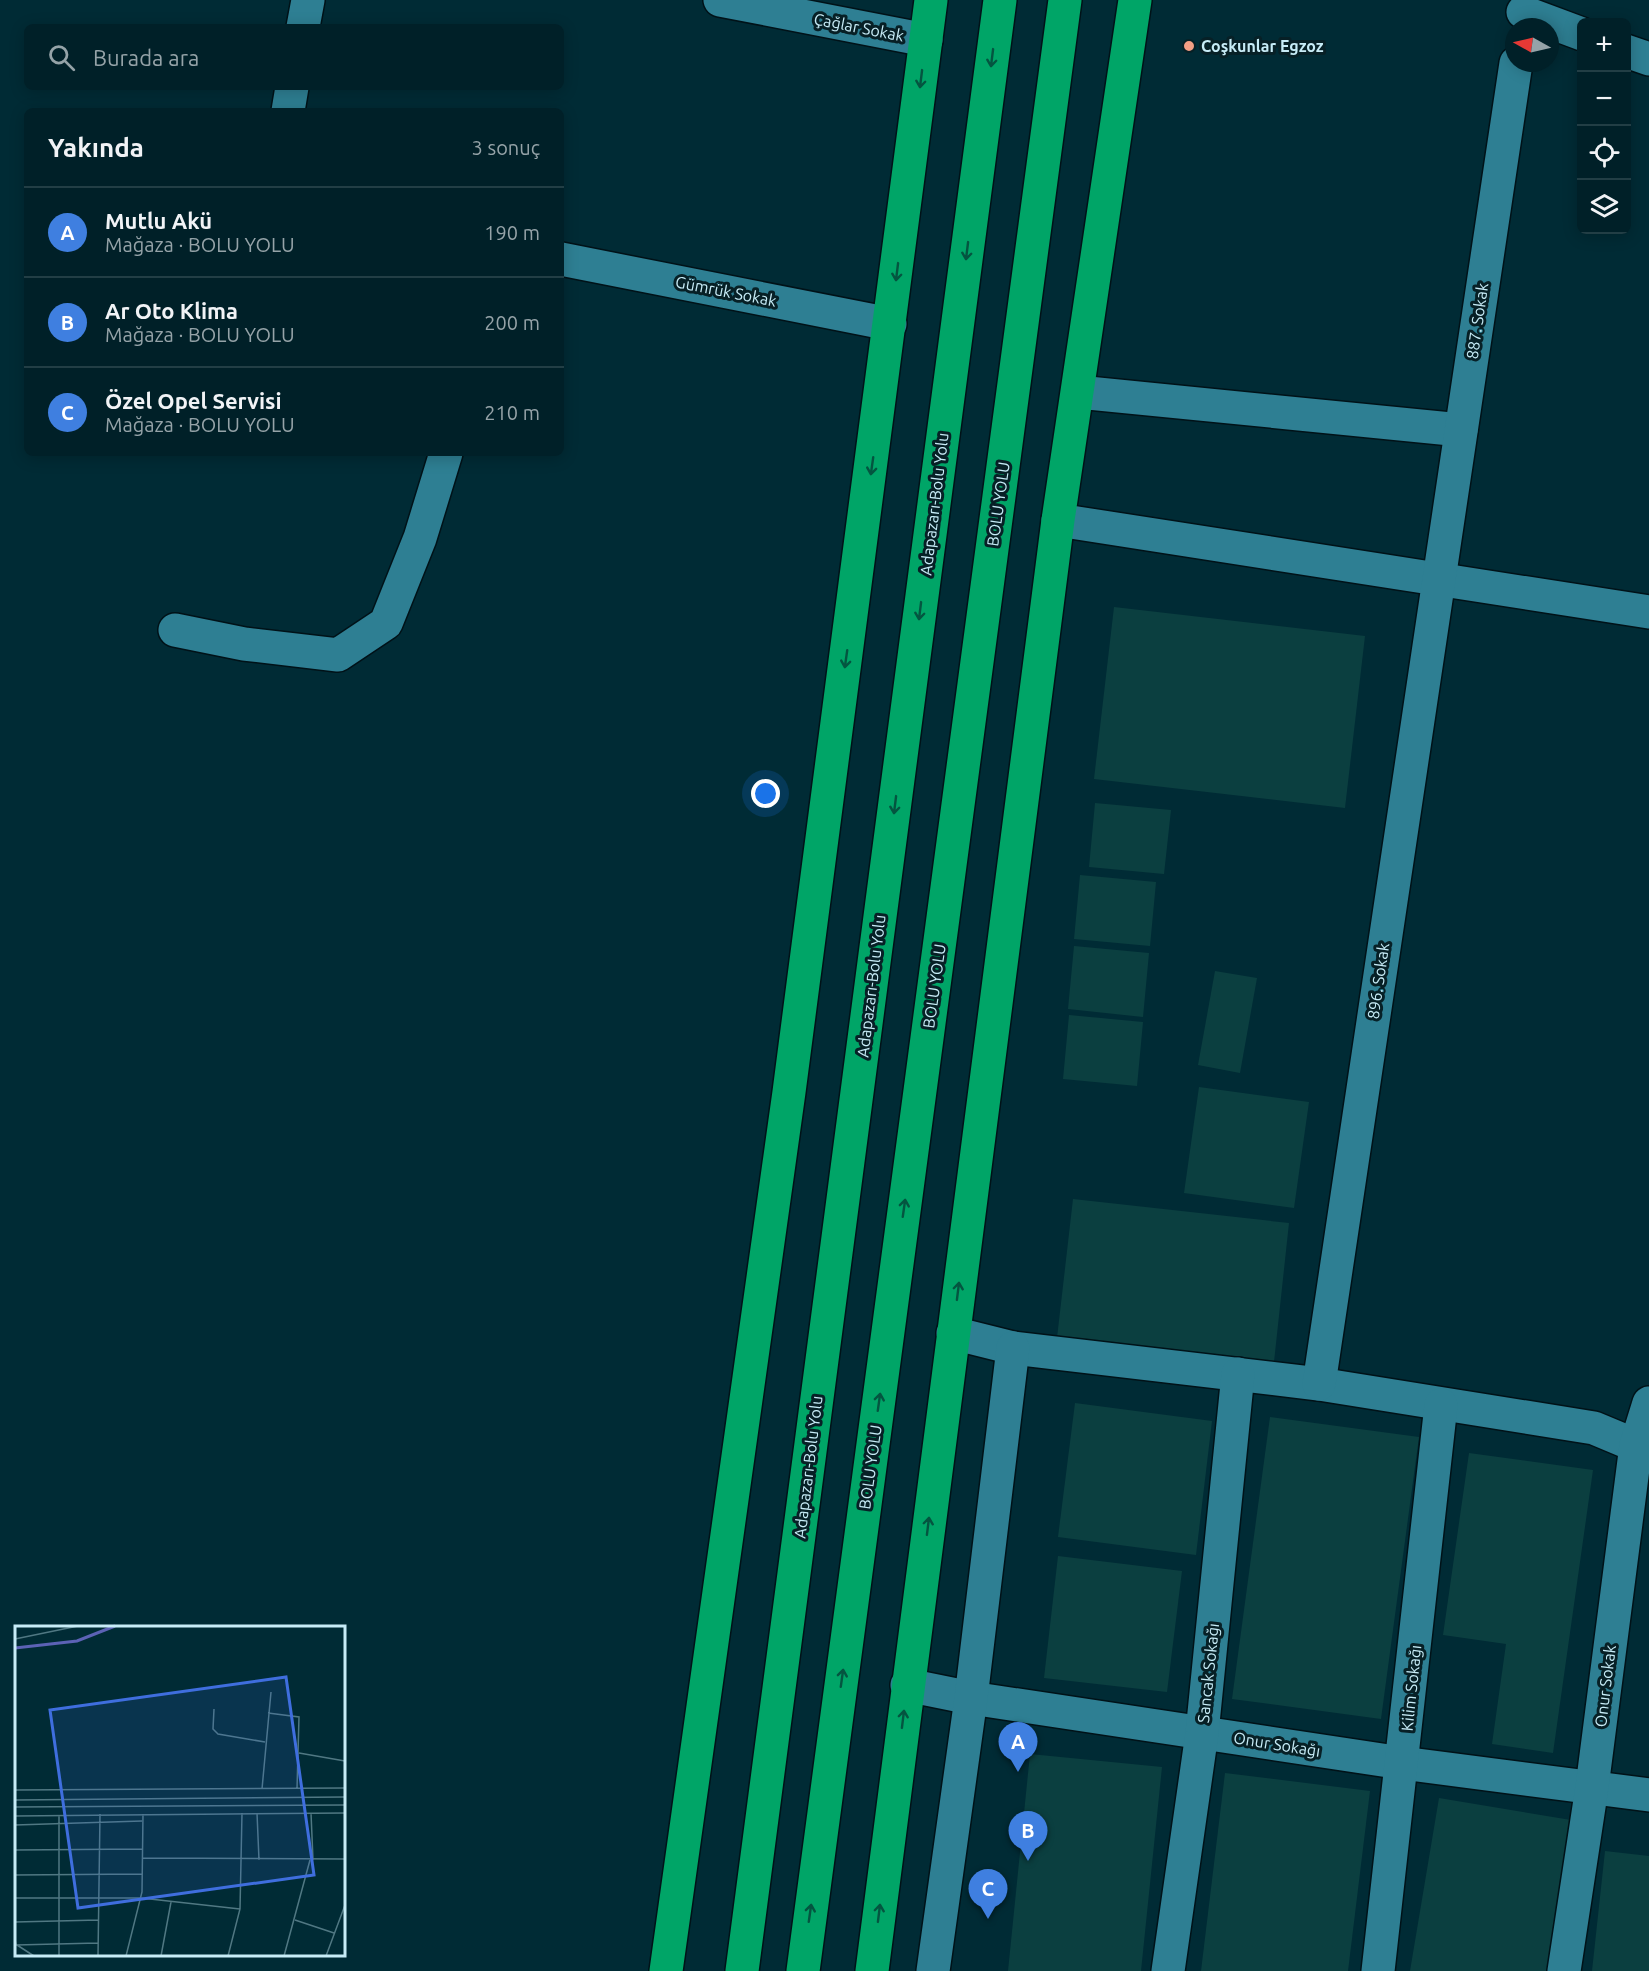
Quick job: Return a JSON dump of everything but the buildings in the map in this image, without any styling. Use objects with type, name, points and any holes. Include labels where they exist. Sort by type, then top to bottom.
[{"type":"highway","points":[[666,1971],[789,1092],[932,0]]},
{"type":"highway","name":"Adapazarı-Bolu Yolu","points":[[742,1971],[1000,0]]},
{"type":"highway","name":"BOLU YOLU","points":[[803,1971],[1065,0]]},
{"type":"highway","points":[[872,1971],[1058,520],[1135,0]]},
{"type":"street","points":[[304,24],[308,0]]},
{"type":"street","name":"Çağlar Sokak","points":[[720,0],[926,40]]},
{"type":"street","points":[[1523,13],[1577,33]]},
{"type":"street","points":[[1631,53],[1649,59]]},
{"type":"street","name":"887. Sokak","points":[[1437,579],[1515,72]]},
{"type":"street","points":[[288,108],[292,90]]},
{"type":"street","name":"Gümrük Sokak","points":[[564,260],[890,324]]},
{"type":"street","points":[[1078,392],[1461,430]]},
{"type":"street","points":[[175,630],[244,644],[338,655],[386,623],[420,538],[445,456]]},
{"type":"street","points":[[1058,520],[1649,612]]},
{"type":"street","name":"896. Sokak","points":[[1319,1384],[1437,579]]},
{"type":"street","points":[[953,1333],[1013,1348],[1319,1384],[1594,1428],[1642,1448]]},
{"type":"street","points":[[933,1971],[971,1698],[1013,1348]]},
{"type":"street","name":"Sancak Sokağı","points":[[1168,1971],[1202,1733],[1238,1374]]},
{"type":"street","name":"Onur Sokak","points":[[1564,1971],[1649,1403]]},
{"type":"street","name":"Kilim Sokağı","points":[[1378,1971],[1441,1405]]},
{"type":"street","name":"Onur Sokağı","points":[[907,1685],[971,1698],[1402,1763],[1649,1795]]},
{"type":"place","name":"Coşkunlar Egzoz","points":[[1189,46]]},
{"type":"place","name":"Mutlu Akü","points":[[1018,1772]]},
{"type":"place","name":"Ar Oto Klima","points":[[1028,1861]]},
{"type":"place","name":"Özel Opel Servisi","points":[[988,1919]]}]
